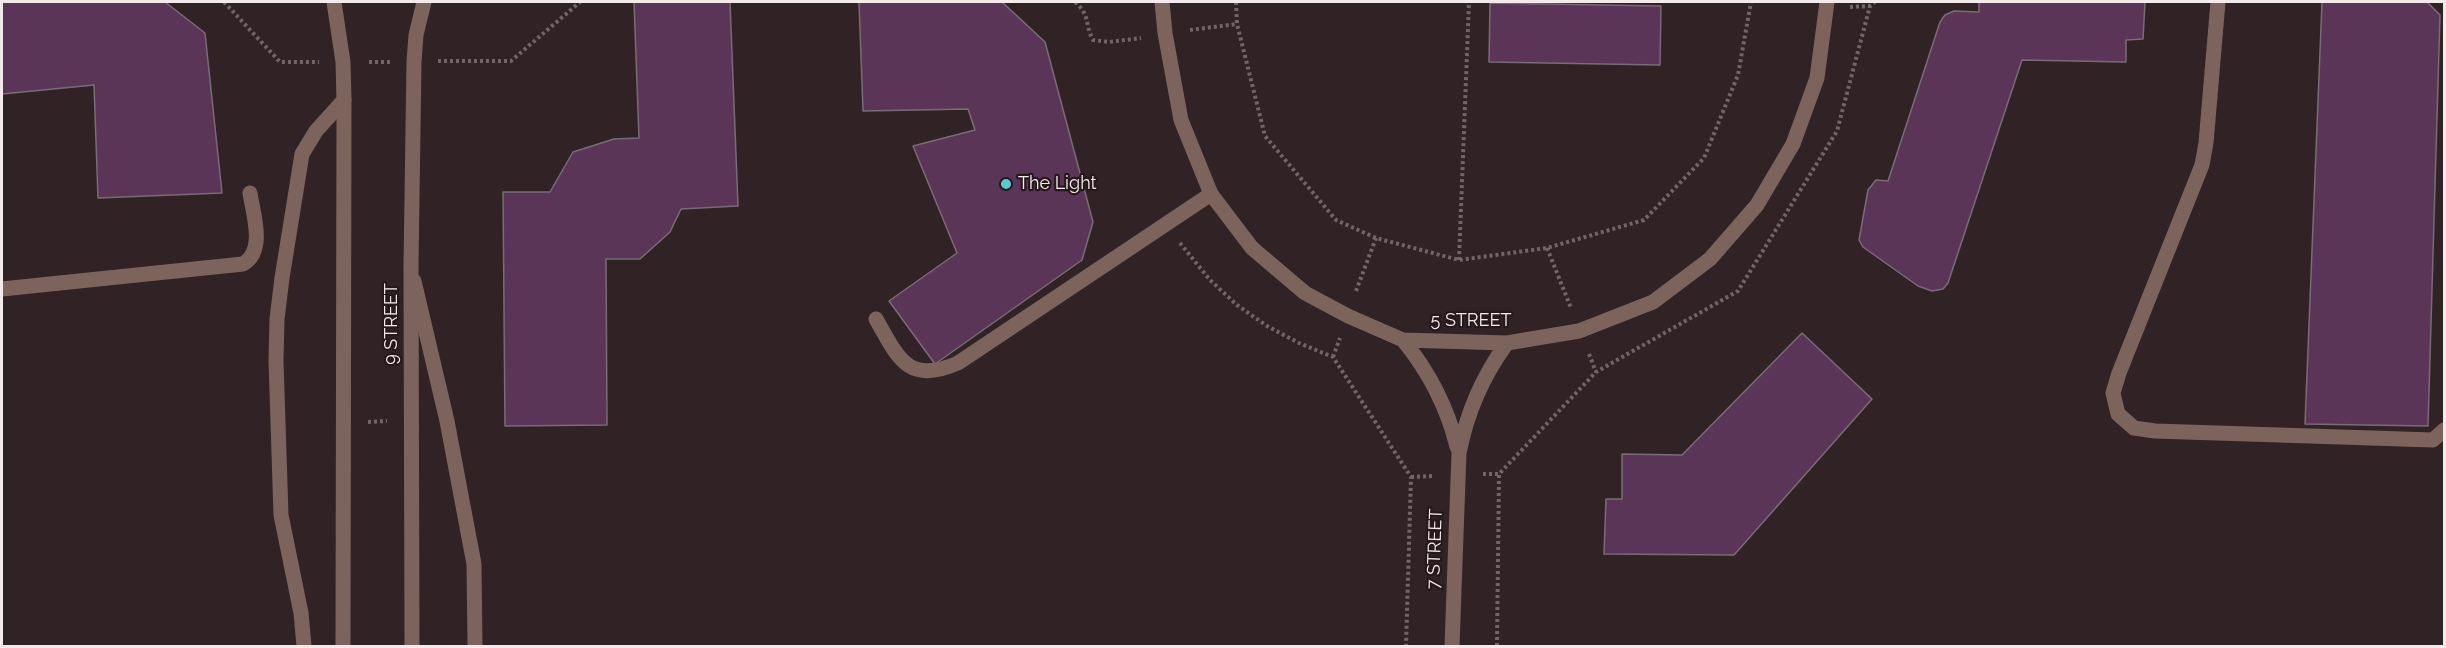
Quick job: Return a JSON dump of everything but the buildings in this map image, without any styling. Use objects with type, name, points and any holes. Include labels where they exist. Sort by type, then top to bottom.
[{"type":"street","points":[[334,2],[343,62],[344,100],[343,646]]},
{"type":"street","name":"9 STREET","points":[[411,646],[411,265],[414,62],[416,35],[424,2]]},
{"type":"street","name":"5 STREET","points":[[1162,2],[1165,33],[1181,120],[1211,194],[1252,248],[1305,293],[1348,316],[1403,340],[1507,343],[1580,331],[1653,302],[1710,259],[1757,205],[1793,144],[1816,78],[1827,2]]},
{"type":"street","points":[[2218,2],[2206,143],[2202,165],[2112,393],[2118,414],[2134,428],[2155,431],[2433,440],[2445,430]]},
{"type":"street","points":[[304,646],[301,613],[280,515],[277,319],[302,154],[316,131],[344,100]]},
{"type":"street","points":[[2,289],[243,264],[250,260],[257,246],[250,193]]},
{"type":"street","points":[[876,319],[898,358],[916,370],[938,372],[958,363],[1211,194]]},
{"type":"street","points":[[411,265],[447,421],[474,564],[475,646]]},
{"type":"street","name":"7 STREET","points":[[1403,340],[1423,365],[1439,392],[1451,422],[1459,453]]},
{"type":"street","name":"7 STREET","points":[[1452,646],[1459,453],[1465,424],[1475,395],[1489,368],[1507,343]]},
{"type":"path","points":[[1075,2],[1086,11],[1089,33],[1093,40],[1109,42],[1237,24]]},
{"type":"path","points":[[1236,2],[1237,24],[1265,136],[1336,220],[1376,238],[1459,260],[1547,248],[1644,220],[1704,158],[1738,75],[1751,2]]},
{"type":"path","points":[[1459,260],[1469,2]]},
{"type":"path","points":[[1166,223],[1210,280],[1237,305],[1267,326],[1333,357],[1411,477],[1406,646]]},
{"type":"place","name":"The Light","points":[[1006,184]]}]
